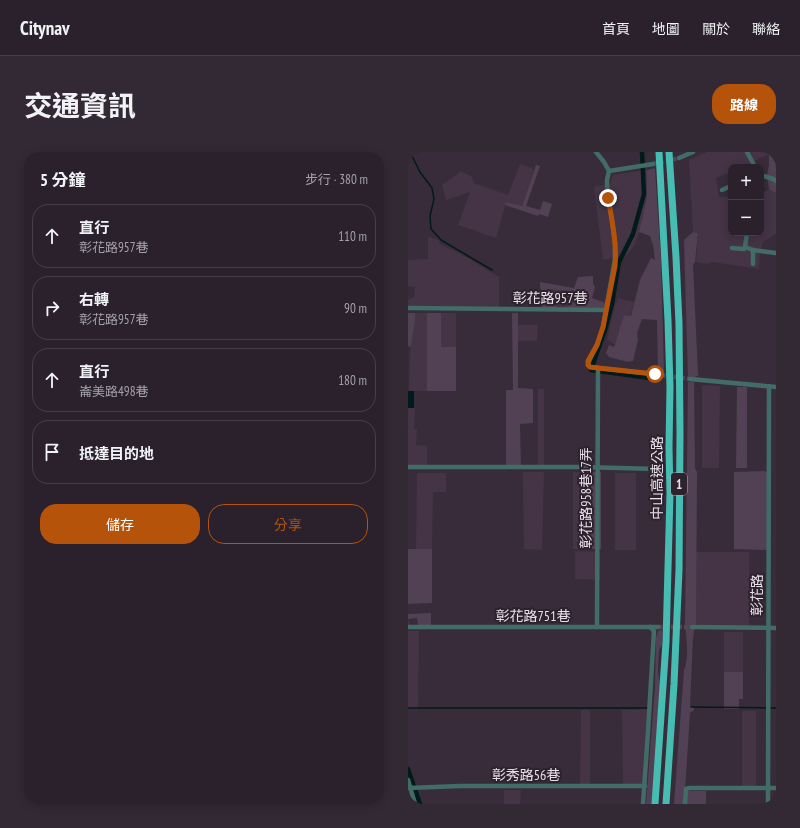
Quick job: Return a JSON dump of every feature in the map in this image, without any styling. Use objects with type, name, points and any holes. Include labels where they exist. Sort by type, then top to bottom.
[{"type":"highway","name":"中山高速公路","points":[[655,804],[666,642],[670,494],[668,320],[659,152]]},
{"type":"highway","name":"中山高速公路","points":[[666,804],[674,684],[679,570],[680,441],[679,324],[670,152]]},
{"type":"street","points":[[596,152],[609,171],[607,185],[615,243],[615,259],[606,310]]},
{"type":"street","points":[[679,158],[693,152]]},
{"type":"street","points":[[747,152],[753,164]]},
{"type":"street","points":[[609,171],[653,164]]},
{"type":"street","points":[[764,176],[776,181]]},
{"type":"street","points":[[722,190],[728,187]]},
{"type":"street","points":[[745,247],[747,236]]},
{"type":"street","points":[[732,248],[744,249],[745,247],[754,250],[776,253]]},
{"type":"street","points":[[753,264],[754,250]]},
{"type":"street","name":"彰花路957巷","points":[[408,308],[606,310],[603,327],[597,345],[588,361],[588,365],[590,367],[598,368]]},
{"type":"street","points":[[598,368],[661,375]]},
{"type":"street","name":"彰花路958巷17弄","points":[[597,627],[598,368]]},
{"type":"street","points":[[690,379],[776,387]]},
{"type":"street","name":"彰花路","points":[[768,804],[769,386]]},
{"type":"street","points":[[408,467],[656,469]]},
{"type":"street","name":"彰花路751巷","points":[[408,627],[658,627]]},
{"type":"street","points":[[643,804],[654,631],[650,627]]},
{"type":"street","points":[[692,627],[776,628]]},
{"type":"street","points":[[408,780],[409,788],[415,804]]},
{"type":"street","name":"彰秀路56巷","points":[[409,788],[460,786],[645,786]]},
{"type":"street","points":[[685,804],[686,790],[689,788],[776,788]]},
{"type":"shaded area","points":[[707,152],[774,152],[748,164],[728,164],[728,173],[716,178],[719,197],[728,197],[728,236],[764,236],[764,192],[769,189],[776,193],[776,234],[763,242],[760,252],[759,269],[712,262],[707,264],[696,262],[698,233],[693,232],[689,160]]},
{"type":"shaded area","points":[[776,152],[776,193],[769,189],[767,175],[769,154]]},
{"type":"shaded area","points":[[520,164],[534,169],[522,206],[506,202],[496,238],[458,225],[470,192],[446,200],[442,185],[461,171],[472,177],[474,183],[508,195]]},
{"type":"shaded area","points":[[536,165],[540,166],[526,206],[540,210],[543,201],[552,204],[548,217],[539,214],[538,216],[505,205],[506,202],[522,206]]},
{"type":"shaded area","points":[[655,168],[661,260],[664,372],[658,371],[657,320],[642,319],[637,333],[638,340],[633,361],[628,362],[609,357],[606,353],[609,345],[614,347],[624,315],[631,316],[640,280],[651,258],[655,260],[650,236],[639,232],[647,195],[647,170]]},
{"type":"shaded area","points":[[647,170],[647,195],[635,244],[627,255],[603,260],[594,187],[610,184],[613,175]]},
{"type":"shaded area","points":[[693,232],[698,233],[695,262],[693,265],[699,375],[688,378],[684,240]]},
{"type":"shaded area","points":[[428,237],[439,240],[440,244],[466,257],[499,277],[499,308],[408,308],[408,300],[414,297],[415,287],[408,286],[408,260],[428,259]]},
{"type":"shaded area","points":[[593,276],[593,284],[595,287],[592,298],[606,303],[606,307],[604,309],[562,308],[572,305],[574,291],[546,289],[546,301],[556,304],[556,308],[542,308],[540,282],[574,288],[578,277]]},
{"type":"shaded area","points":[[545,289],[574,291],[572,305],[556,308],[556,304],[546,302]]},
{"type":"shaded area","points":[[618,298],[634,302],[630,316],[624,315],[615,344],[607,340],[614,308]]},
{"type":"shaded area","points":[[408,313],[415,313],[411,347],[408,346]]},
{"type":"shaded area","points":[[415,313],[427,313],[427,391],[409,391],[410,354]]},
{"type":"shaded area","points":[[427,313],[441,313],[441,347],[456,347],[456,391],[427,391]]},
{"type":"shaded area","points":[[441,313],[456,313],[456,347],[441,347]]},
{"type":"shaded area","points":[[512,313],[518,313],[518,388],[533,389],[533,423],[520,424],[521,467],[506,468],[506,390],[513,390]]},
{"type":"shaded area","points":[[517,325],[538,325],[537,341],[517,341]]},
{"type":"shaded area","points":[[688,382],[694,382],[695,468],[697,472],[696,623],[693,637],[690,706],[694,708],[694,710],[690,713],[685,791],[706,791],[706,804],[674,804],[684,670],[687,654],[685,627]]},
{"type":"shaded area","points":[[702,385],[720,386],[719,468],[702,468]]},
{"type":"shaded area","points":[[737,387],[747,387],[747,468],[736,468]]},
{"type":"shaded area","points":[[538,389],[544,389],[544,468],[538,467]]},
{"type":"shaded area","points":[[408,391],[414,391],[414,408],[408,408]]},
{"type":"shaded area","points":[[408,408],[415,408],[414,429],[417,429],[416,445],[427,446],[427,468],[408,468]]},
{"type":"shaded area","points":[[765,471],[767,473],[767,550],[734,549],[734,472]]},
{"type":"shaded area","points":[[523,472],[544,472],[542,550],[524,549]]},
{"type":"shaded area","points":[[573,472],[586,472],[586,549],[573,549]]},
{"type":"shaded area","points":[[586,472],[601,472],[601,549],[586,549]]},
{"type":"shaded area","points":[[417,473],[446,473],[446,492],[433,492],[432,549],[416,549]]},
{"type":"shaded area","points":[[615,473],[636,473],[636,550],[615,550]]},
{"type":"shaded area","points":[[408,549],[432,549],[432,603],[408,604]]},
{"type":"shaded area","points":[[575,551],[600,552],[600,580],[575,579]]},
{"type":"shaded area","points":[[696,552],[749,552],[749,627],[701,627],[696,623]]},
{"type":"shaded area","points":[[431,613],[431,627],[418,626],[417,618],[408,619],[408,614]]},
{"type":"shaded area","points":[[659,630],[662,630],[662,645],[659,650],[658,671],[660,684],[652,804],[646,804],[655,686],[656,638]]},
{"type":"shaded area","points":[[408,631],[419,631],[418,709],[408,709]]},
{"type":"shaded area","points":[[724,632],[743,632],[743,672],[724,672]]},
{"type":"shaded area","points":[[724,672],[743,672],[743,699],[739,699],[739,709],[724,709]]},
{"type":"shaded area","points":[[650,709],[644,785],[623,785],[622,710]]},
{"type":"shaded area","points":[[581,710],[590,710],[590,785],[580,785]]},
{"type":"shaded area","points":[[742,711],[756,711],[756,786],[742,786]]},
{"type":"shaded area","points":[[504,790],[521,790],[520,804],[504,804]]},
{"type":"waterway","points":[[410,152],[420,172],[432,188],[434,199],[430,216],[431,229],[441,240],[492,270]]},
{"type":"waterway","points":[[642,152],[644,194],[633,234],[619,262],[612,304],[605,330],[591,370],[657,379]]},
{"type":"waterway","points":[[691,707],[776,708]]},
{"type":"waterway","points":[[408,708],[649,708]]},
{"type":"waterway","points":[[408,769],[420,804]]},
{"type":"tunnel","points":[[653,164],[679,158]]},
{"type":"tunnel","points":[[661,375],[690,379]]},
{"type":"tunnel","points":[[658,627],[692,627]]},
{"type":"route","points":[[608,198],[615,243],[615,266],[603,327],[597,345],[588,361],[588,365],[590,367],[655,374]]}]
